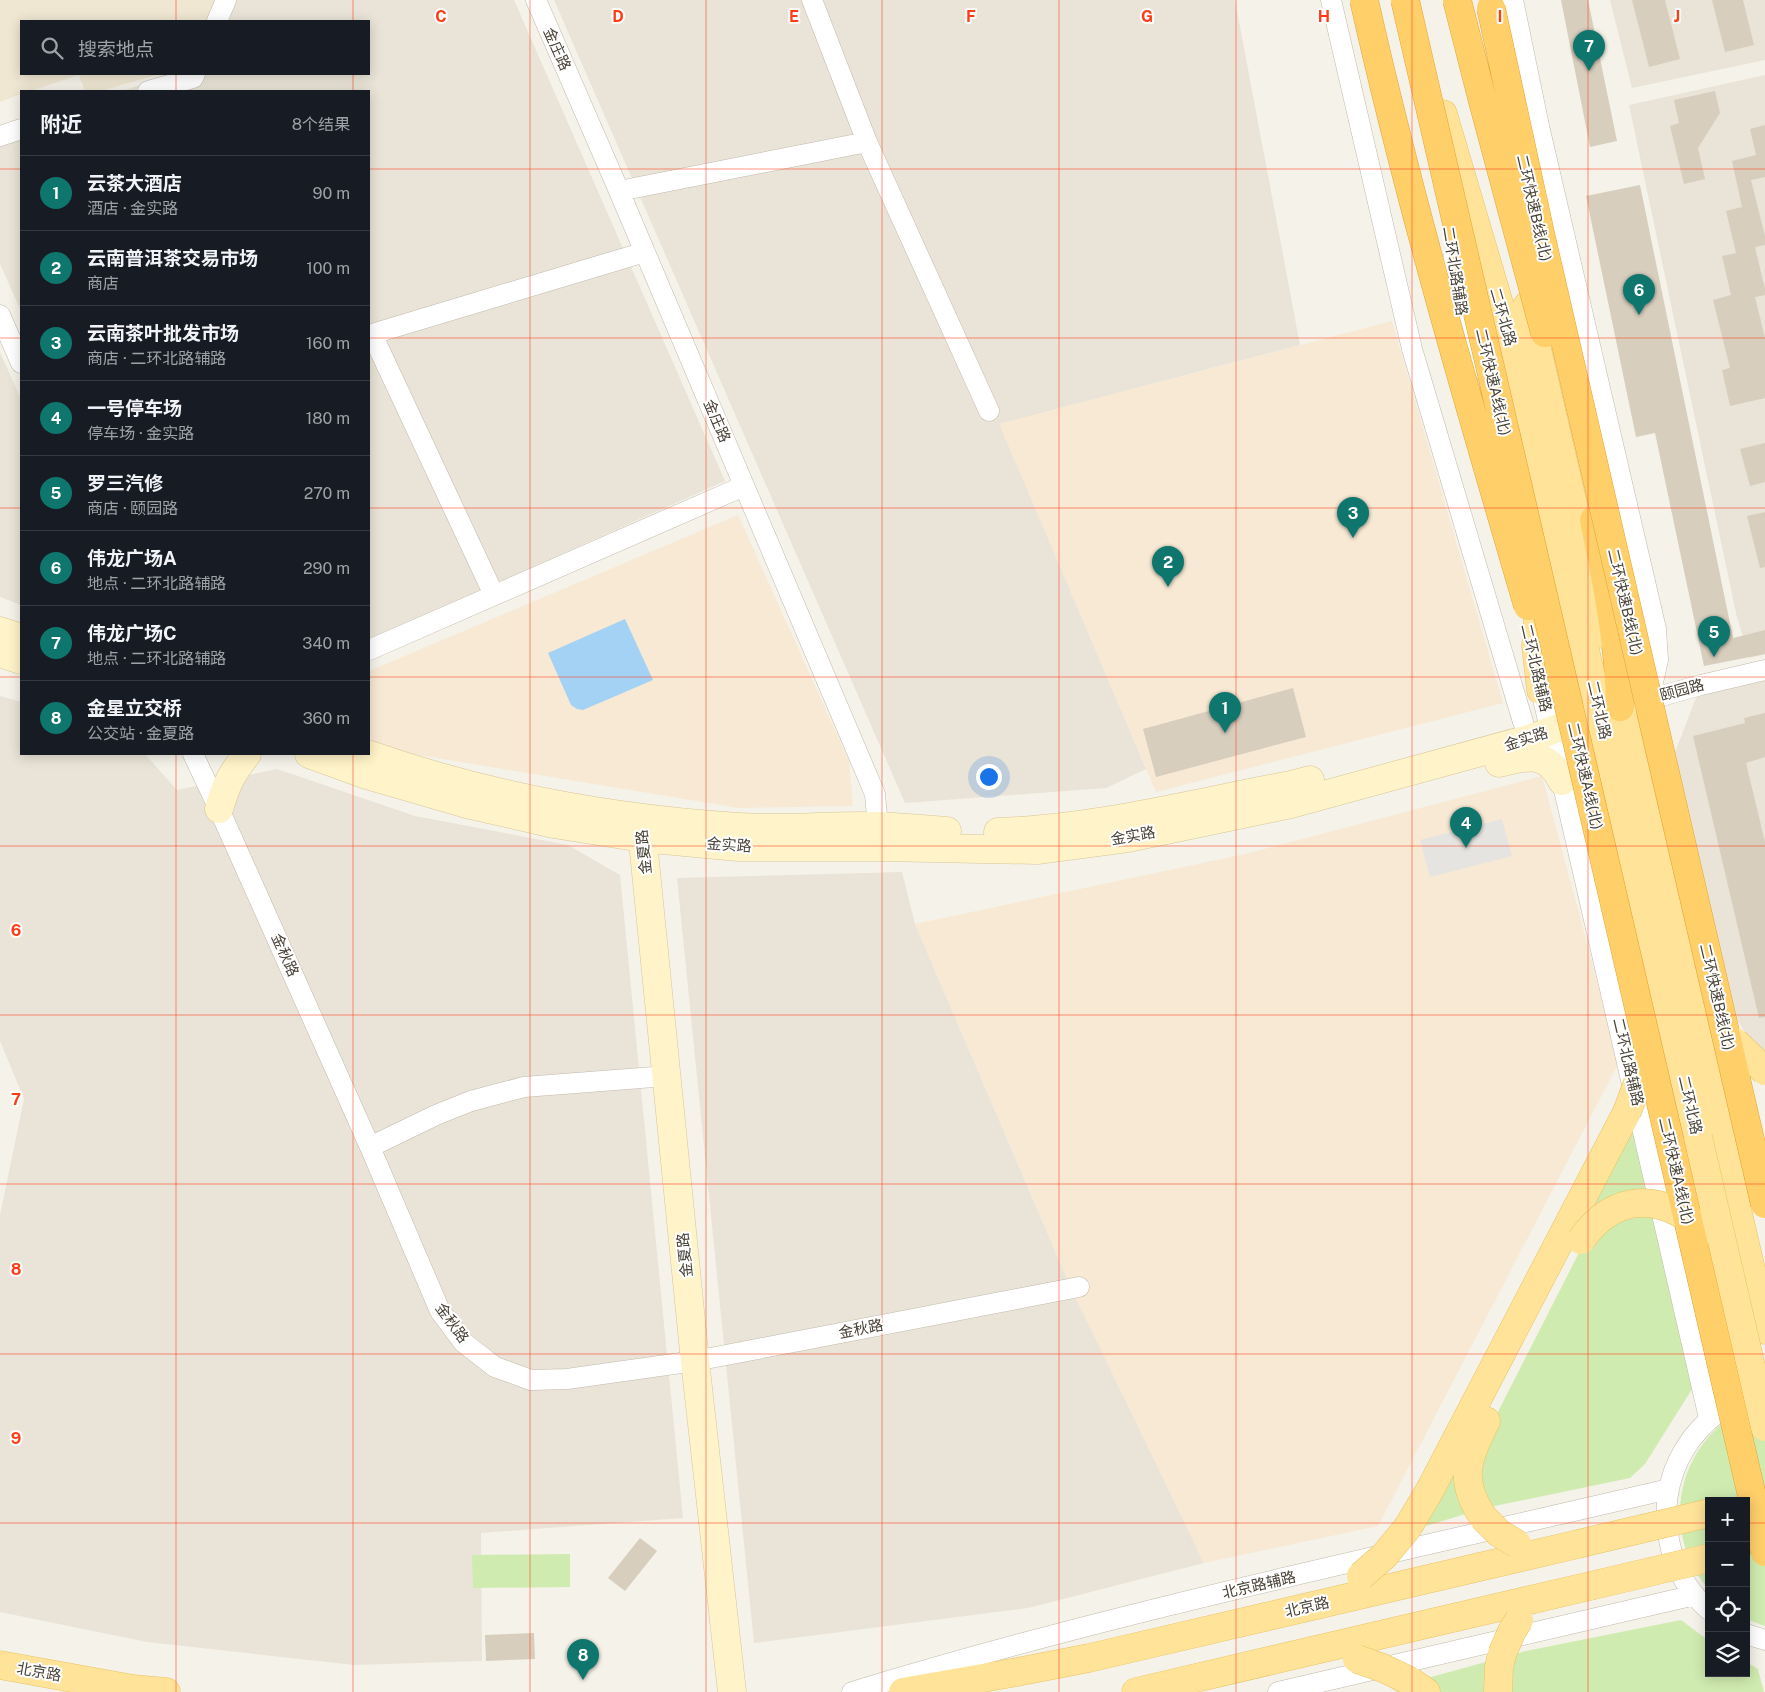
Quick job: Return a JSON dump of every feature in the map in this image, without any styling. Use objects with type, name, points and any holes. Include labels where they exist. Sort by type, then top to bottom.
[{"type":"highway","points":[[1364,0],[1405,173],[1449,333],[1502,518],[1604,858]]},
{"type":"highway","name":"二环快速A线(北)","points":[[1406,0],[1765,1552]]},
{"type":"highway","points":[[1457,0],[1519,240],[1655,729]]},
{"type":"highway","points":[[1483,0],[1564,470],[1598,542],[1616,656],[1610,710]]},
{"type":"highway","name":"二环快速B线(北)","points":[[1490,0],[1541,237],[1765,1203]]},
{"type":"main road","name":"二环北路","points":[[1406,0],[1491,275],[1564,470]]},
{"type":"main road","name":"二环北路","points":[[1457,0],[1564,470],[1610,710],[1742,1280],[1765,1427]]},
{"type":"main road","points":[[1541,690],[1536,646],[1548,516],[1564,470]]},
{"type":"main road","points":[[1598,542],[1634,602],[1641,626],[1654,690]]},
{"type":"main road","points":[[1664,941],[1684,963],[1716,1018],[1735,1042],[1765,1071]]},
{"type":"main road","points":[[1240,1623],[1310,1604],[1336,1592],[1361,1576],[1385,1555],[1408,1527],[1430,1490],[1628,1112],[1642,1071],[1664,941]]},
{"type":"main road","points":[[1566,1547],[1536,1550],[1517,1544],[1499,1533],[1477,1508],[1469,1488],[1468,1466],[1470,1454],[1581,1240],[1589,1228],[1610,1211],[1633,1204],[1658,1205],[1682,1214],[1703,1231],[1742,1280],[1750,1261],[1752,1238],[1757,1217],[1765,1203]]},
{"type":"main road","name":"二环北路","points":[[1742,1280],[1765,1330]]},
{"type":"main road","points":[[1750,1504],[1765,1500]]},
{"type":"main road","name":"北京路","points":[[903,1692],[1089,1658],[1705,1515]]},
{"type":"main road","points":[[1750,1549],[1765,1545]]},
{"type":"main road","points":[[1136,1692],[1705,1559]]},
{"type":"main road","points":[[1498,1692],[1499,1667],[1502,1654],[1519,1620],[1538,1603],[1564,1592]]},
{"type":"main road","points":[[1250,1665],[1282,1658],[1332,1655],[1357,1659],[1384,1668],[1418,1687]]},
{"type":"main road","name":"北京路","points":[[0,1665],[99,1686],[166,1692]]},
{"type":"street","points":[[217,20],[226,0]]},
{"type":"street","name":"金庄路","points":[[536,0],[619,190],[875,794],[879,837]]},
{"type":"street","points":[[812,0],[867,142],[989,411]]},
{"type":"street","points":[[1331,0],[1412,349],[1540,724]]},
{"type":"street","name":"二环北路辅路","points":[[1406,0],[1420,59],[1432,125],[1460,306],[1484,443],[1541,690],[1540,724],[1562,781],[1709,1418]]},
{"type":"street","points":[[1513,0],[1543,144],[1656,629],[1658,660],[1654,690],[1765,1168]]},
{"type":"street","points":[[151,90],[193,78],[194,75]]},
{"type":"street","points":[[0,136],[20,129]]},
{"type":"street","points":[[619,190],[867,142]]},
{"type":"street","points":[[494,595],[372,334],[645,252]]},
{"type":"street","points":[[0,315],[20,361]]},
{"type":"street","points":[[370,650],[744,486]]},
{"type":"street","points":[[0,631],[20,638]]},
{"type":"street","points":[[0,652],[20,660]]},
{"type":"street","name":"颐园路","points":[[1610,710],[1654,690],[1765,670]]},
{"type":"street","name":"金实路","points":[[879,837],[1030,831],[1126,817],[1291,785],[1540,724],[1610,710]]},
{"type":"street","name":"金实路","points":[[312,755],[467,804],[554,824],[641,828],[740,828],[1037,850],[1143,835],[1291,804],[1532,738],[1540,724]]},
{"type":"street","name":"金秋路","points":[[193,755],[219,808],[370,1147],[440,1311],[463,1342],[495,1367],[530,1380],[567,1378],[695,1361],[1079,1287]]},
{"type":"street","points":[[219,808],[225,786],[246,755]]},
{"type":"street","name":"金实路","points":[[370,755],[471,785],[557,805],[641,828]]},
{"type":"street","points":[[1356,787],[1404,787],[1524,756],[1541,758],[1548,762],[1558,773],[1562,781]]},
{"type":"street","name":"金夏路","points":[[641,828],[695,1361],[732,1692]]},
{"type":"street","points":[[370,1147],[470,1101],[524,1087],[667,1076]]},
{"type":"street","points":[[1705,1606],[1695,1595],[1681,1574],[1673,1557],[1668,1538],[1666,1518],[1669,1489],[1678,1461],[1687,1444],[1709,1418],[1728,1404],[1765,1390]]},
{"type":"street","name":"北京路辅路","points":[[852,1692],[1139,1613],[1669,1489]]},
{"type":"street","points":[[1278,1692],[1695,1595]]},
{"type":"shaded area","points":[[0,0],[219,0],[210,20],[20,20],[20,75],[79,75],[34,90],[20,90],[20,94],[0,102]]},
{"type":"shaded area","points":[[222,0],[514,0],[725,481],[370,640],[370,90],[125,90],[173,75],[370,75],[370,20],[217,20]]},
{"type":"shaded area","points":[[554,0],[1235,0],[1300,345],[1000,424],[1146,769],[1106,788],[905,803]]},
{"type":"shaded area","points":[[1610,0],[1765,0],[1765,60],[1632,88]]},
{"type":"shaded area","points":[[79,75],[157,75],[104,90],[85,90]]},
{"type":"shaded area","points":[[1765,75],[1765,654],[1750,658],[1737,618],[1629,105]]},
{"type":"shaded area","points":[[20,133],[20,309],[0,264],[0,143]]},
{"type":"shaded area","points":[[1392,321],[1503,703],[1156,792],[999,424]]},
{"type":"shaded area","points":[[0,352],[20,397],[20,605],[0,597]]},
{"type":"shaded area","points":[[738,515],[849,761],[853,806],[739,808],[400,752],[370,741],[370,671]]},
{"type":"shaded area","points":[[1765,670],[1765,1054],[1751,1043],[1730,1007],[1674,755],[1701,685]]},
{"type":"shaded area","points":[[0,696],[20,702],[20,755],[146,755],[177,790],[277,769],[415,816],[568,845],[620,875],[683,1518],[481,1533],[482,1661],[354,1665],[147,1642],[0,1612],[0,1215],[24,1099],[0,1041]]},
{"type":"shaded area","points":[[1542,776],[1619,1062],[1378,1526],[1204,1563],[1076,1299],[915,924],[1245,854]]},
{"type":"shaded area","points":[[1502,819],[1512,856],[1430,877],[1420,840]]},
{"type":"shaded area","points":[[902,872],[915,924],[1065,1274],[1204,1563],[1028,1608],[754,1643],[677,878]]},
{"type":"green space","points":[[1635,1125],[1694,1386],[1645,1464],[1630,1478],[1485,1508],[1426,1526],[1452,1472],[1480,1447],[1587,1237],[1588,1206]]},
{"type":"green space","points":[[1765,1402],[1765,1626],[1750,1620],[1750,1497],[1705,1497],[1705,1584],[1687,1553],[1680,1517],[1681,1495],[1687,1474],[1696,1454],[1709,1436],[1725,1421],[1744,1410]]},
{"type":"green space","points":[[570,1554],[570,1587],[473,1588],[472,1555]]},
{"type":"green space","points":[[1681,1620],[1705,1638],[1705,1677],[1750,1677],[1750,1664],[1758,1669],[1764,1692],[1397,1692],[1391,1688],[1526,1651]]},
{"type":"water","points":[[625,619],[653,680],[583,710],[577,709],[571,705],[548,653]]},
{"type":"building","points":[[1561,0],[1588,0],[1617,141],[1590,147]]},
{"type":"building","points":[[1632,0],[1665,0],[1680,59],[1649,67]]},
{"type":"building","points":[[1712,0],[1743,0],[1754,45],[1725,52]]},
{"type":"building","points":[[1715,91],[1720,113],[1698,148],[1705,179],[1684,184],[1670,126],[1679,123],[1674,100]]},
{"type":"building","points":[[1765,125],[1765,177],[1751,180],[1765,236],[1765,245],[1755,247],[1765,295],[1755,297],[1765,338],[1765,398],[1730,406],[1722,370],[1730,368],[1713,300],[1731,295],[1722,256],[1736,253],[1726,211],[1742,207],[1732,161],[1756,155],[1750,129]]},
{"type":"building","points":[[1640,185],[1733,638],[1765,630],[1765,654],[1704,666],[1655,433],[1636,437],[1586,196]]},
{"type":"building","points":[[1765,443],[1765,482],[1750,486],[1740,449]]},
{"type":"building","points":[[1765,512],[1765,567],[1760,568],[1747,516]]},
{"type":"building","points":[[1293,688],[1306,737],[1156,777],[1143,729]]},
{"type":"building","points":[[1765,713],[1765,757],[1746,763],[1765,842],[1765,1017],[1759,1018],[1693,736],[1745,723],[1744,718]]},
{"type":"building","points":[[640,1538],[657,1551],[625,1591],[608,1578]]},
{"type":"building","points":[[534,1633],[535,1659],[486,1661],[485,1635]]},
{"type":"place","name":"伟龙广场C","points":[[1589,71]]},
{"type":"place","name":"伟龙广场A","points":[[1639,315]]},
{"type":"place","name":"云南茶叶批发市场","points":[[1353,538]]},
{"type":"place","name":"云南普洱茶交易市场","points":[[1168,587]]},
{"type":"place","name":"罗三汽修","points":[[1714,657]]},
{"type":"place","name":"云茶大酒店","points":[[1225,733]]},
{"type":"place","name":"一号停车场","points":[[1466,848]]},
{"type":"place","name":"金星立交桥","points":[[583,1680]]}]
